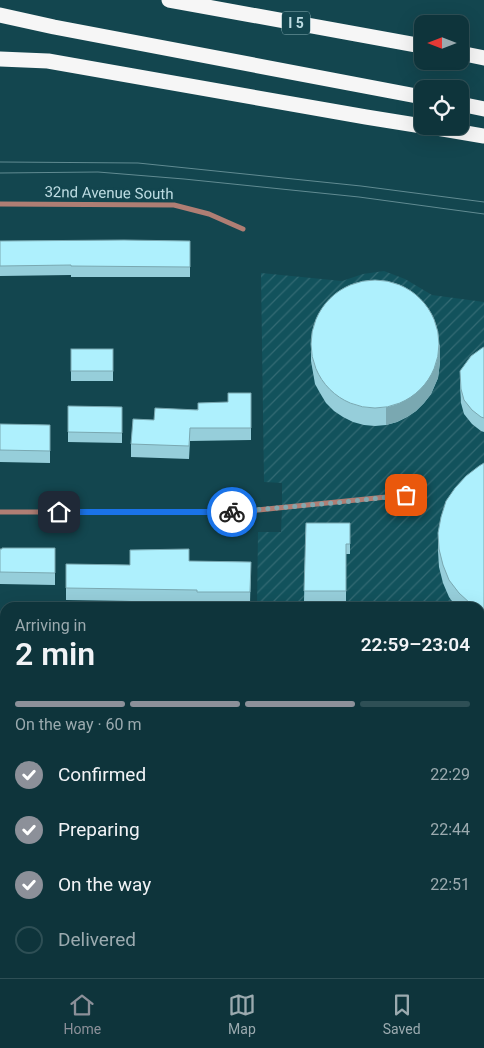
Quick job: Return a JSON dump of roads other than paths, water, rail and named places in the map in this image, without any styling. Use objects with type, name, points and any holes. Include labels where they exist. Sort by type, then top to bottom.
[{"type":"highway","name":"I 5","points":[[169,0],[414,45]]},
{"type":"highway","points":[[0,15],[414,95]]},
{"type":"highway","points":[[469,55],[484,58]]},
{"type":"highway","points":[[0,59],[48,61],[414,124]]},
{"type":"highway","points":[[469,106],[484,109]]},
{"type":"highway","points":[[469,134],[484,136]]},
{"type":"street","name":"32nd Avenue South","points":[[0,204],[174,205],[209,214],[243,229]]},
{"type":"street","points":[[0,512],[238,512],[406,495]]},
{"type":"tram line","points":[[0,162],[138,163],[361,186],[484,202]]},
{"type":"tram line","points":[[0,173],[98,172],[184,179],[359,197],[484,214]]}]
